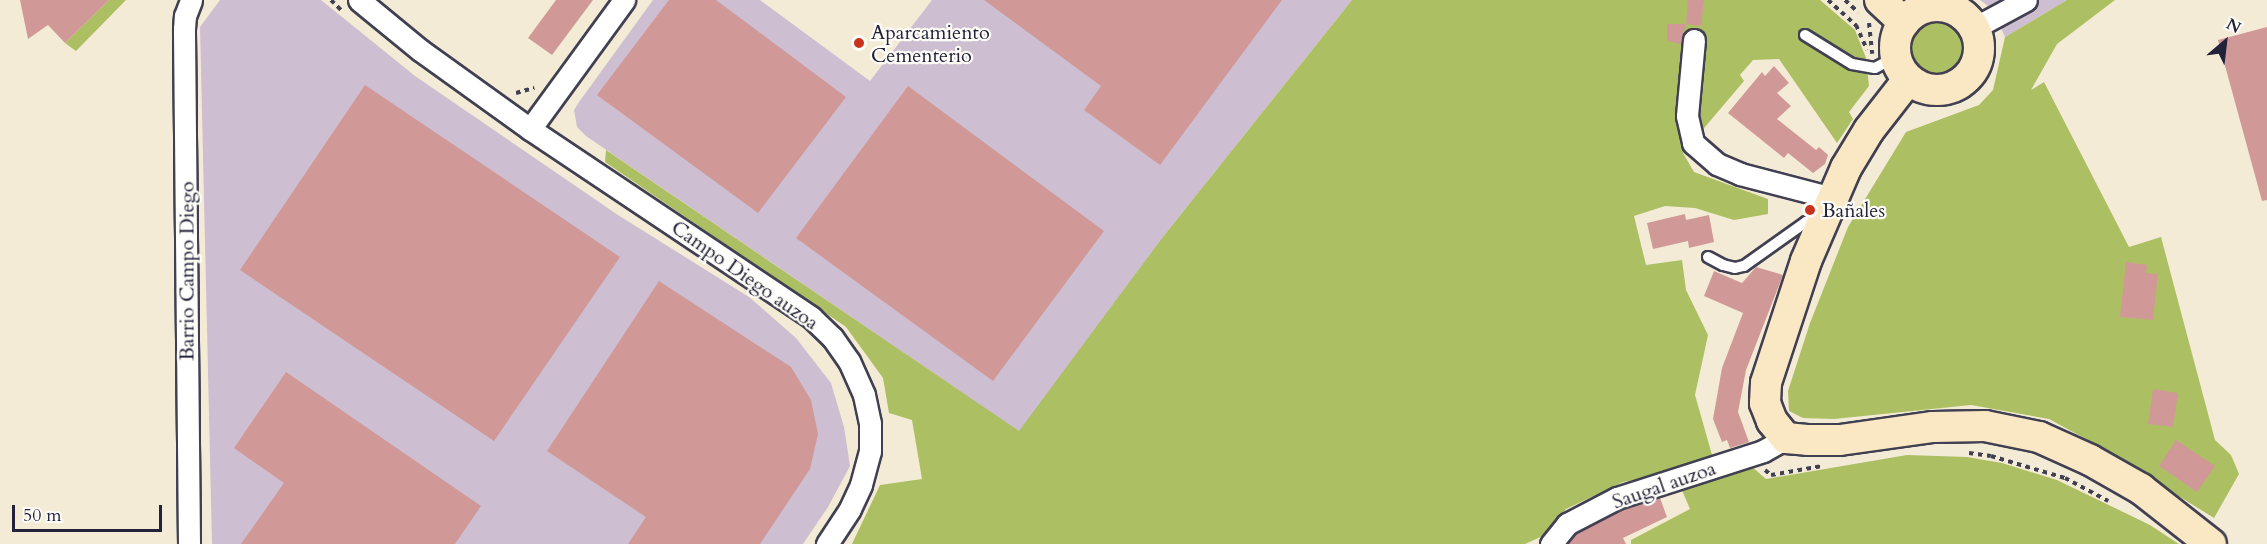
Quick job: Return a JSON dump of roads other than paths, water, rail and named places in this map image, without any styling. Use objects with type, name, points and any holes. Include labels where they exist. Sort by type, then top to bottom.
[{"type":"street","name":"Barrio Campo Diego","points":[[189,544],[184,29],[185,16],[191,0]]},
{"type":"street","points":[[530,129],[624,0]]},
{"type":"street","points":[[1880,0],[1904,22]]},
{"type":"street","points":[[1974,28],[2026,0]]},
{"type":"street","points":[[1893,68],[1932,90],[1945,90],[1968,77],[1975,66],[1979,53],[1974,28],[1957,12],[1935,6],[1913,14],[1904,22],[1894,45],[1893,68],[1869,130],[1832,198],[1820,227],[1766,383],[1765,403],[1772,421],[1775,445],[1840,440],[1933,427],[1985,426],[2039,437],[2090,460],[2141,489],[2211,544]]},
{"type":"street","name":"Campo Diego auzoa","points":[[354,8],[420,50],[530,129],[812,318],[832,337],[849,361],[864,395],[870,423],[870,451],[861,485],[850,509],[827,544]]},
{"type":"street","points":[[1694,40],[1687,116],[1693,143],[1725,168],[1832,198]]},
{"type":"street","name":"Saugal auzoa","points":[[1551,544],[1567,524],[1617,498],[1775,445]]},
{"type":"lane","points":[[1805,35],[1852,64],[1893,68]]},
{"type":"lane","points":[[1708,257],[1723,265],[1735,268],[1744,266],[1806,222],[1820,227]]},
{"type":"place","name":"Aparcamiento Cementerio","points":[[859,43]]},
{"type":"place","name":"Bañales","points":[[1810,210]]}]
